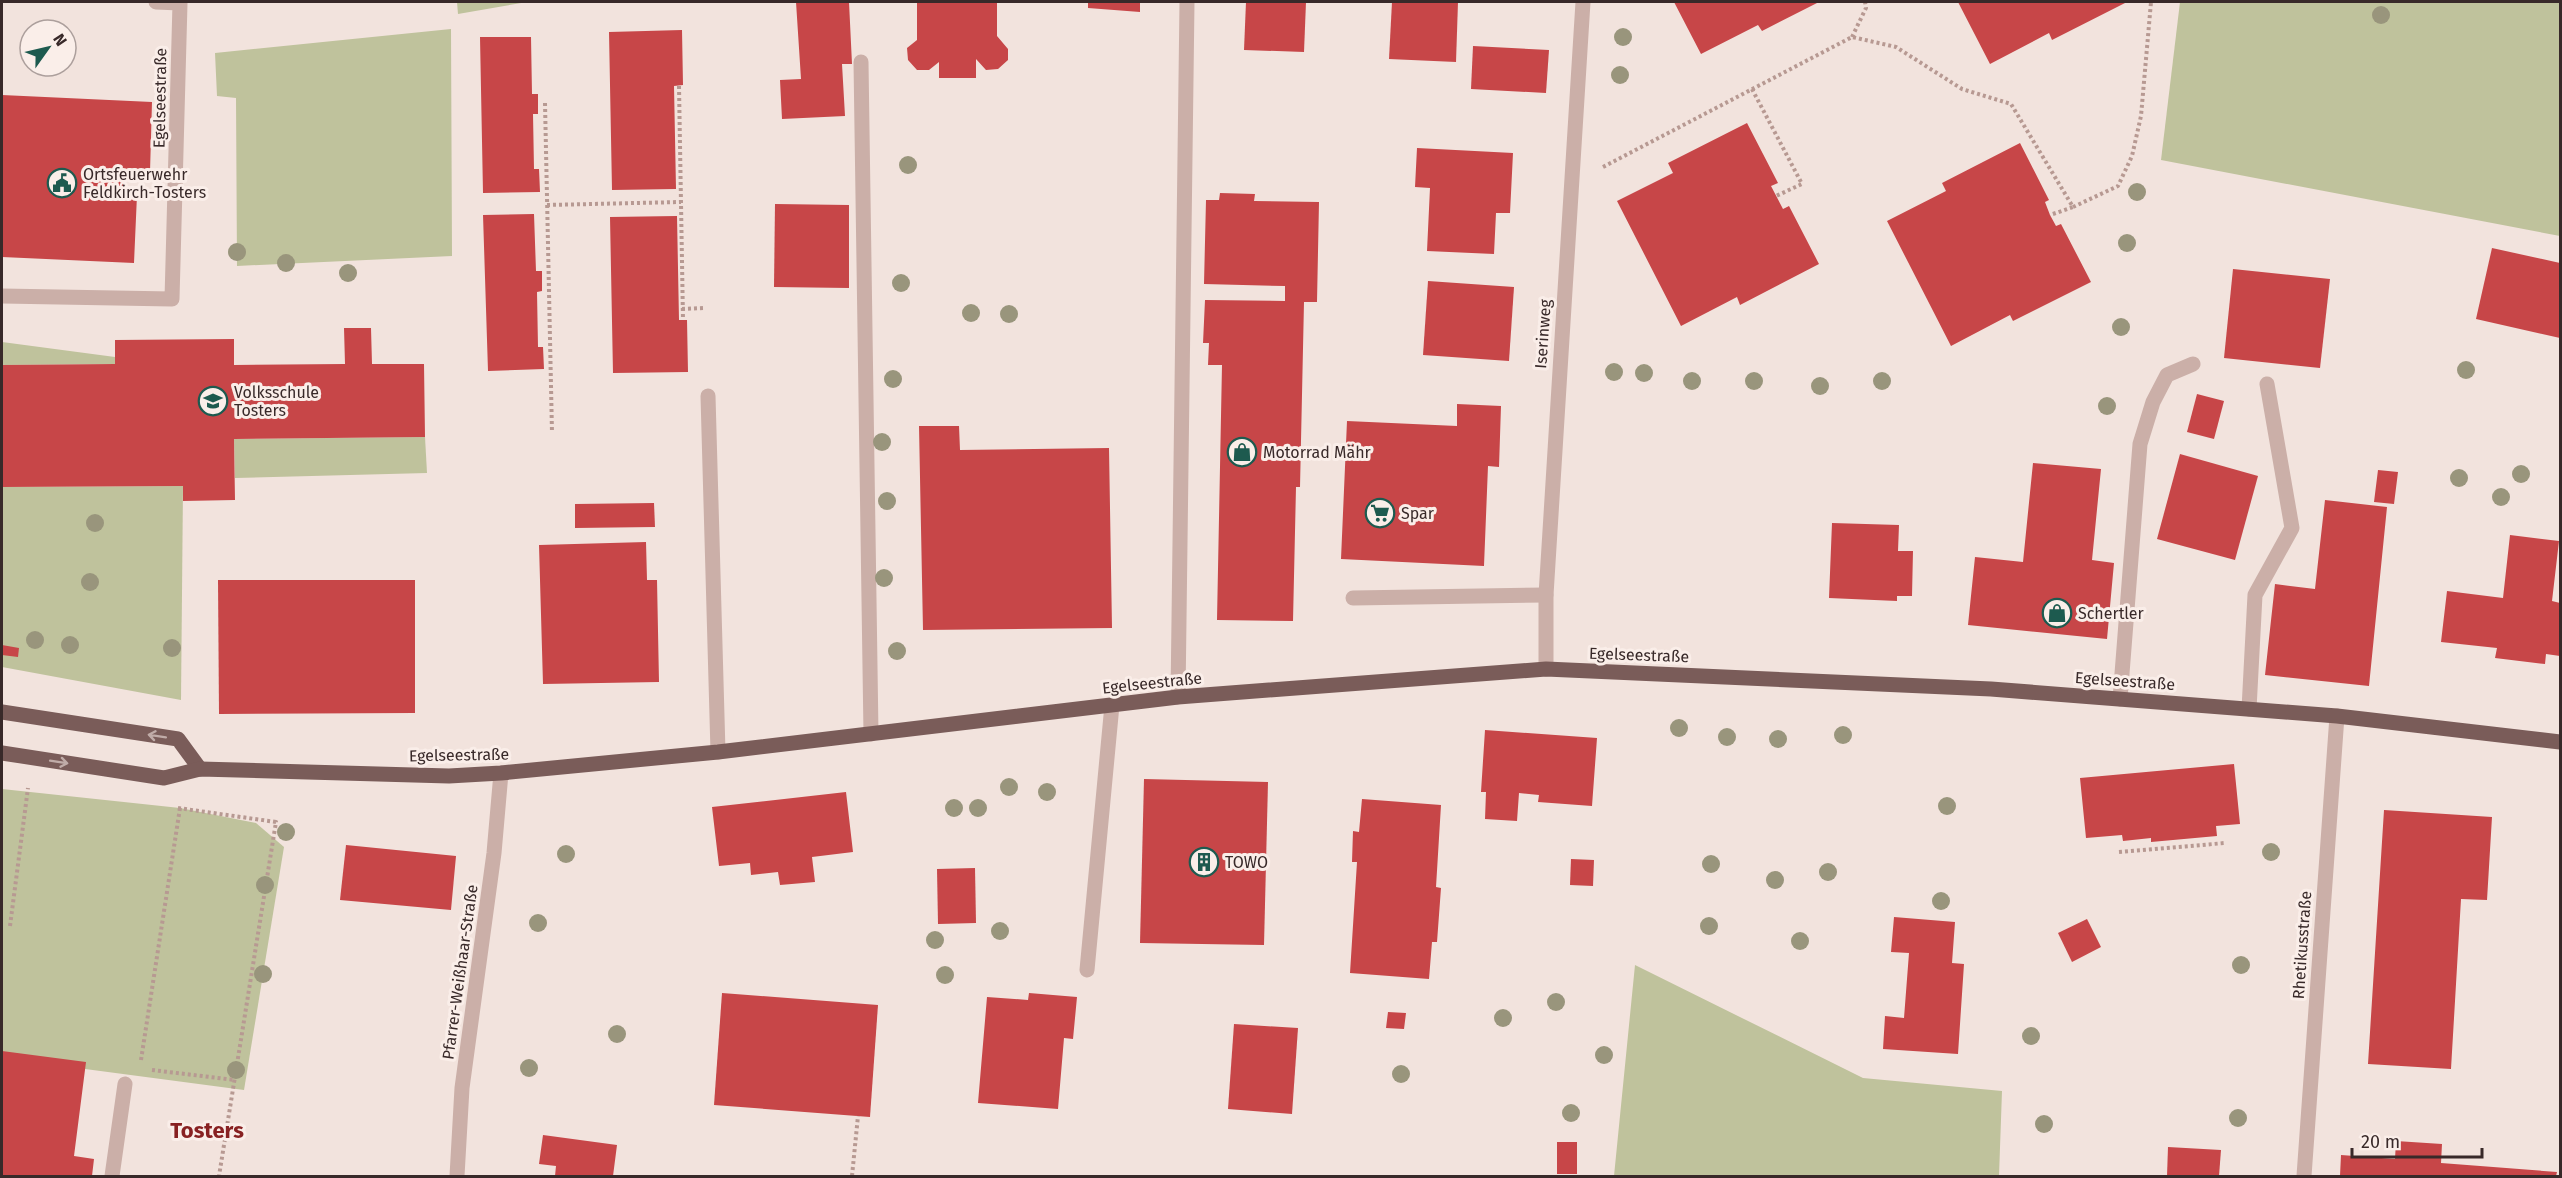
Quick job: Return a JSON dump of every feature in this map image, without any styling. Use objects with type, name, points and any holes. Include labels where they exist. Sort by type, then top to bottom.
[{"type":"main road","name":"Egelseestraße","points":[[2,753],[164,778],[200,769],[449,776],[718,752],[1178,697],[1546,669],[1944,686],[2337,716],[2560,742]]},
{"type":"main road","points":[[2,712],[178,739],[200,769]]},
{"type":"street","name":"Egelseestraße","points":[[2,296],[172,299],[180,3],[156,2]]},
{"type":"street","points":[[1178,697],[1187,2]]},
{"type":"street","name":"Iserinweg","points":[[1546,669],[1546,595],[1583,2]]},
{"type":"street","points":[[861,62],[872,734]]},
{"type":"street","points":[[2120,699],[2140,444],[2153,402],[2167,375],[2193,364]]},
{"type":"street","points":[[2249,709],[2255,595],[2292,528],[2266,384]]},
{"type":"street","points":[[708,396],[718,752]]},
{"type":"street","points":[[1353,598],[1546,595]]},
{"type":"street","points":[[1088,970],[1112,705]]},
{"type":"street","name":"Rhetikusstraße","points":[[2304,1176],[2337,716]]},
{"type":"street","name":"Pfarrer-Weißhaar-Straße","points":[[457,1176],[462,1088],[494,853],[501,773]]},
{"type":"street","points":[[112,1176],[125,1084]]},
{"type":"path","points":[[1571,184],[1852,37],[1866,8],[1865,2]]},
{"type":"path","points":[[2050,215],[2118,186],[2132,156],[2141,116],[2151,2]]},
{"type":"path","points":[[1852,37],[1896,47],[1962,89],[2011,104],[2073,207]]},
{"type":"path","points":[[679,86],[683,320]]},
{"type":"path","points":[[1752,89],[1802,184],[1776,196]]},
{"type":"path","points":[[545,103],[552,433]]},
{"type":"path","points":[[547,205],[681,202]]},
{"type":"path","points":[[682,309],[704,308]]},
{"type":"path","points":[[10,926],[29,787]]},
{"type":"path","points":[[168,807],[276,822],[219,1176]]},
{"type":"path","points":[[125,1084],[140,1068],[180,808]]},
{"type":"path","points":[[2119,852],[2225,843]]},
{"type":"path","points":[[140,1068],[234,1080]]},
{"type":"path","points":[[852,1176],[858,1116]]},
{"type":"green space","points":[[457,2],[527,2],[458,14]]},
{"type":"green space","points":[[2180,2],[2560,2],[2560,236],[2161,160]]},
{"type":"green space","points":[[451,29],[452,256],[237,266],[236,98],[217,96],[215,53]]},
{"type":"green space","points":[[2,342],[115,357],[115,364],[2,365]]},
{"type":"green space","points":[[425,437],[427,473],[235,478],[234,439]]},
{"type":"green space","points":[[183,486],[181,700],[2,667],[2,487]]},
{"type":"green space","points":[[2,789],[180,808],[256,823],[284,847],[244,1090],[2,1058]]},
{"type":"green space","points":[[1635,965],[1863,1078],[2002,1091],[1999,1176],[1614,1176]]},
{"type":"building","points":[[796,2],[849,2],[852,64],[842,64],[845,116],[782,119],[780,80],[801,79]]},
{"type":"building","points":[[917,2],[997,2],[997,36],[1008,49],[1008,60],[998,69],[986,70],[976,59],[976,78],[939,78],[939,62],[929,70],[917,70],[908,60],[907,48],[917,40]]},
{"type":"building","points":[[1088,2],[1140,2],[1140,12],[1088,8]]},
{"type":"building","points":[[1246,2],[1306,2],[1304,52],[1244,50]]},
{"type":"building","points":[[1392,2],[1458,2],[1456,62],[1389,59]]},
{"type":"building","points":[[1674,2],[1819,2],[1762,31],[1758,25],[1701,54]]},
{"type":"building","points":[[1958,2],[2127,2],[2052,40],[2049,33],[1990,64]]},
{"type":"building","points":[[682,30],[683,85],[674,86],[676,189],[612,190],[609,32]]},
{"type":"building","points":[[480,37],[531,37],[532,94],[538,94],[538,114],[533,114],[534,169],[539,169],[540,192],[483,193]]},
{"type":"building","points":[[1473,46],[1549,50],[1546,93],[1471,89]]},
{"type":"building","name":"Ortsfeuerwehr Feldkirch-Tosters","points":[[2,95],[152,102],[150,172],[124,171],[122,194],[137,195],[134,263],[2,257]]},
{"type":"building","points":[[1747,123],[1778,183],[1771,186],[1783,209],[1789,206],[1819,264],[1740,305],[1737,297],[1681,326],[1617,201],[1673,173],[1668,163]]},
{"type":"building","points":[[2020,143],[2049,200],[2045,202],[2050,215],[2056,226],[2061,224],[2091,282],[2013,321],[2010,315],[1951,346],[1887,221],[1946,191],[1942,183]]},
{"type":"building","points":[[1417,148],[1513,153],[1510,213],[1496,213],[1494,254],[1427,251],[1430,188],[1415,187]]},
{"type":"building","points":[[1220,193],[1255,194],[1254,201],[1319,202],[1317,302],[1304,302],[1300,487],[1296,487],[1293,621],[1217,620],[1222,365],[1208,365],[1209,343],[1203,343],[1205,300],[1285,301],[1285,286],[1204,284],[1206,200],[1219,200]]},
{"type":"building","points":[[775,204],[849,205],[849,288],[774,287]]},
{"type":"building","points":[[534,214],[536,271],[542,271],[542,291],[537,292],[538,347],[543,347],[544,369],[488,371],[483,215]]},
{"type":"building","points":[[677,216],[679,320],[687,320],[688,372],[613,373],[610,217]]},
{"type":"building","points":[[2492,248],[2560,263],[2560,338],[2476,319]]},
{"type":"building","points":[[2233,269],[2330,279],[2320,368],[2224,358]]},
{"type":"building","points":[[1428,281],[1514,287],[1509,361],[1423,355]]},
{"type":"building","name":"Volksschule Tosters","points":[[344,328],[371,328],[372,364],[424,364],[425,437],[234,439],[235,500],[183,501],[183,486],[2,487],[2,365],[115,364],[115,340],[234,339],[234,365],[345,364]]},
{"type":"building","points":[[2197,394],[2224,401],[2214,439],[2187,432]]},
{"type":"building","points":[[1457,404],[1501,406],[1499,467],[1488,466],[1484,566],[1341,559],[1347,421],[1457,426]]},
{"type":"building","points":[[919,426],[959,426],[960,450],[1109,448],[1112,628],[923,630]]},
{"type":"building","points":[[2180,454],[2258,476],[2235,560],[2157,539]]},
{"type":"building","points":[[2033,463],[2101,469],[2092,560],[2114,563],[2107,639],[1968,625],[1975,557],[2023,562]]},
{"type":"building","points":[[2378,470],[2398,472],[2394,504],[2374,502]]},
{"type":"building","points":[[2325,500],[2387,507],[2369,686],[2265,675],[2275,584],[2315,589]]},
{"type":"building","points":[[654,503],[655,527],[575,528],[575,504]]},
{"type":"building","points":[[1832,523],[1899,525],[1898,551],[1913,551],[1912,596],[1897,596],[1897,601],[1829,598]]},
{"type":"building","points":[[2510,535],[2559,541],[2552,601],[2560,603],[2560,656],[2546,654],[2545,664],[2495,658],[2497,648],[2441,642],[2447,591],[2503,598]]},
{"type":"building","points":[[646,542],[647,580],[657,580],[659,682],[543,684],[539,545]]},
{"type":"building","points":[[218,580],[415,580],[415,713],[219,714]]},
{"type":"building","points":[[2,645],[19,648],[18,657],[2,655]]},
{"type":"building","points":[[1485,730],[1597,738],[1592,806],[1538,802],[1539,795],[1519,793],[1517,821],[1485,819],[1486,792],[1481,792]]},
{"type":"building","points":[[2234,764],[2240,824],[2216,826],[2217,836],[2151,842],[2151,838],[2123,841],[2122,835],[2086,838],[2080,778]]},
{"type":"building","name":"TOWO","points":[[1144,779],[1268,782],[1264,945],[1140,943]]},
{"type":"building","points":[[846,792],[853,852],[812,857],[815,882],[780,885],[778,872],[751,875],[750,863],[719,866],[712,807]]},
{"type":"building","points":[[1362,799],[1441,805],[1436,887],[1441,888],[1437,942],[1432,942],[1429,979],[1350,973],[1357,862],[1352,862],[1353,831],[1359,832]]},
{"type":"building","points":[[2384,810],[2492,817],[2487,900],[2461,899],[2451,1069],[2368,1064]]},
{"type":"building","points":[[346,845],[456,856],[451,910],[340,900]]},
{"type":"building","points":[[1571,859],[1594,860],[1593,886],[1570,885]]},
{"type":"building","points":[[975,868],[976,923],[938,924],[937,869]]},
{"type":"building","points":[[1894,917],[1955,922],[1952,963],[1964,964],[1958,1054],[1883,1049],[1885,1016],[1904,1018],[1909,953],[1891,952]]},
{"type":"building","points":[[2087,919],[2101,947],[2072,962],[2058,933]]},
{"type":"building","points":[[722,993],[878,1005],[870,1117],[714,1105]]},
{"type":"building","points":[[1029,993],[1077,997],[1073,1039],[1064,1038],[1058,1109],[978,1103],[987,997],[1028,1000]]},
{"type":"building","points":[[1388,1012],[1406,1013],[1404,1029],[1386,1028]]},
{"type":"building","points":[[1234,1024],[1298,1028],[1292,1114],[1228,1109]]},
{"type":"building","points":[[2,1051],[86,1062],[74,1156],[94,1159],[92,1176],[2,1176]]},
{"type":"building","points":[[543,1135],[617,1145],[613,1176],[555,1176],[556,1166],[539,1164]]},
{"type":"building","points":[[2396,1141],[2442,1144],[2441,1163],[2557,1172],[2556,1176],[2340,1176],[2341,1155],[2395,1159]]},
{"type":"building","points":[[1557,1142],[1577,1142],[1577,1174],[1557,1174]]},
{"type":"building","points":[[2168,1147],[2221,1150],[2219,1176],[2167,1176]]},
{"type":"place","name":"Ortsfeuerwehr Feldkirch-Tosters","points":[[62,183]]},
{"type":"place","name":"Volksschule Tosters","points":[[213,401]]},
{"type":"place","name":"Motorrad Mähr","points":[[1242,452]]},
{"type":"place","name":"Spar","points":[[1380,513]]},
{"type":"place","name":"Schertler","points":[[2057,613]]},
{"type":"place","name":"TOWO","points":[[1204,862]]},
{"type":"district","name":"Tosters","points":[[207,1130]]}]
